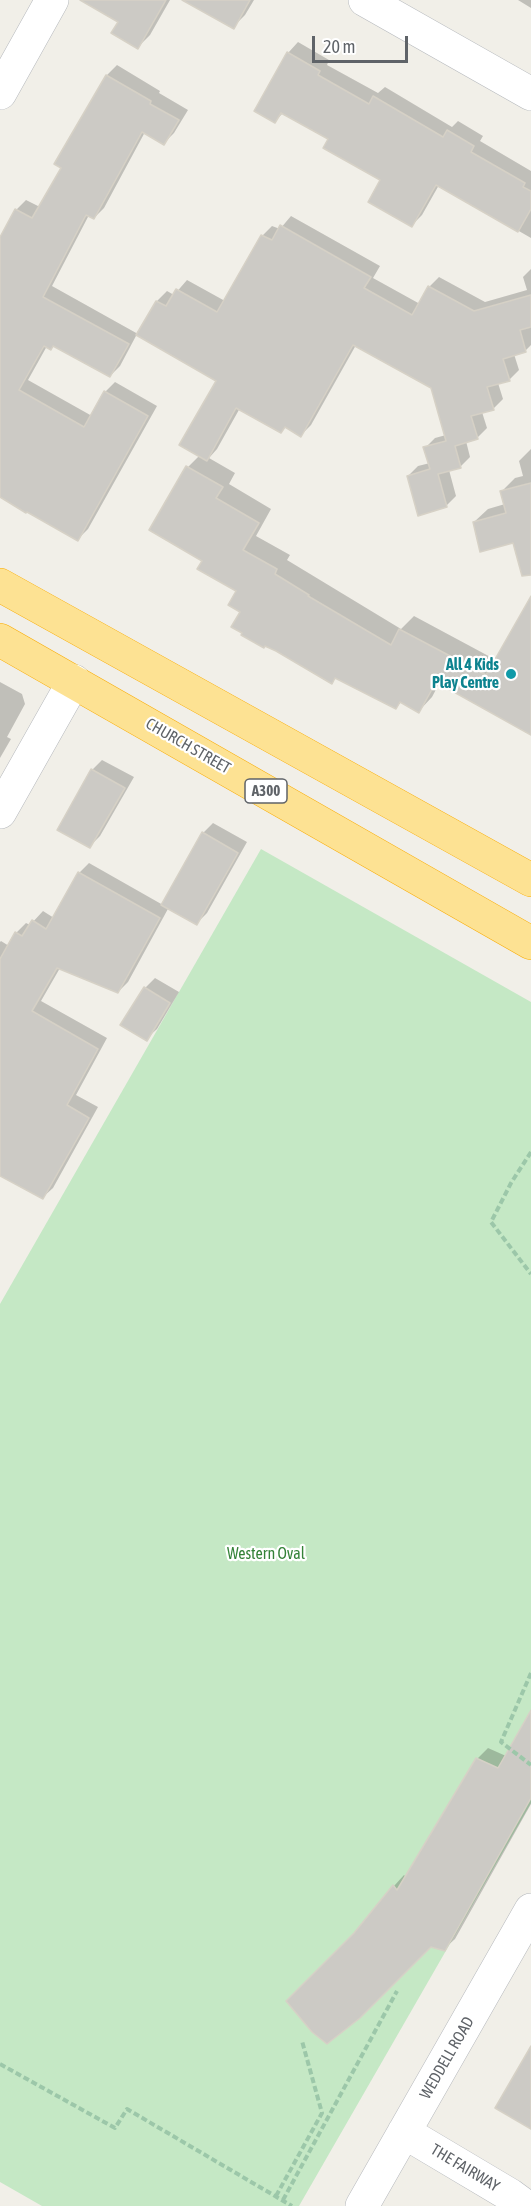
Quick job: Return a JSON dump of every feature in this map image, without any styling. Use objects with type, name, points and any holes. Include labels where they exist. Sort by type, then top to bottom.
[{"type":"highway","points":[[0,585],[531,879]]},
{"type":"highway","name":"CHURCH STREET","points":[[0,640],[531,943]]},
{"type":"street","points":[[0,93],[52,0]]},
{"type":"street","points":[[365,0],[531,94]]},
{"type":"street","points":[[0,812],[74,681]]},
{"type":"street","name":"WEDDELL ROAD","points":[[362,2206],[531,1910]]},
{"type":"street","name":"THE FAIRWAY","points":[[404,2132],[525,2206]]},
{"type":"path","points":[[531,1152],[511,1183],[491,1222],[531,1274]]},
{"type":"path","points":[[531,1673],[501,1742],[531,1765]]},
{"type":"path","points":[[283,2200],[397,1991]]},
{"type":"path","points":[[276,2196],[322,2113],[302,2041]]},
{"type":"path","points":[[0,2064],[116,2128],[127,2109],[292,2206]]},
{"type":"green space","name":"Western Oval","points":[[261,849],[531,1002],[531,1803],[299,2206],[42,2206],[0,2182],[0,1304]]},
{"type":"building","points":[[80,0],[166,0],[138,49],[111,33],[118,22]]},
{"type":"building","points":[[182,0],[250,0],[234,29]]},
{"type":"building","points":[[287,52],[320,71],[318,75],[369,104],[373,96],[443,137],[447,130],[474,146],[471,152],[525,183],[523,187],[531,191],[531,209],[518,232],[436,185],[412,227],[368,202],[380,180],[323,148],[328,139],[281,113],[275,123],[254,111]]},
{"type":"building","points":[[106,75],[179,120],[164,145],[142,132],[94,219],[86,215],[43,297],[129,344],[110,377],[53,346],[51,350],[44,346],[19,390],[84,427],[104,391],[148,416],[78,541],[0,497],[0,237],[15,209],[32,218],[61,168],[54,164]]},
{"type":"building","points":[[280,225],[371,277],[364,288],[412,315],[428,286],[474,311],[531,295],[531,327],[520,330],[526,352],[503,359],[510,381],[487,387],[494,410],[471,416],[478,439],[455,446],[461,468],[438,474],[447,507],[418,516],[407,476],[430,469],[423,447],[446,441],[431,388],[353,345],[301,437],[285,427],[281,433],[236,408],[207,461],[179,445],[216,381],[136,335],[156,301],[166,306],[176,289],[217,312],[261,235],[272,240]]},
{"type":"building","points":[[186,466],[223,487],[216,498],[259,523],[243,550],[277,569],[275,574],[308,596],[391,645],[399,629],[486,675],[531,596],[531,735],[436,682],[419,713],[400,702],[396,709],[335,678],[332,684],[276,651],[265,646],[264,648],[241,635],[242,633],[231,627],[240,612],[228,605],[236,591],[197,569],[202,561],[149,530]]},
{"type":"building","points":[[531,483],[531,575],[522,576],[513,543],[480,552],[473,522],[506,513],[500,491]]},
{"type":"building","points":[[91,769],[125,788],[90,848],[57,830]]},
{"type":"building","points":[[202,832],[238,853],[197,925],[161,905]]},
{"type":"building","points":[[78,872],[160,918],[118,993],[57,968],[32,1011],[98,1049],[67,1105],[89,1118],[43,1199],[0,1176],[0,959],[15,932],[22,936],[32,920],[46,929]]},
{"type":"building","points":[[144,987],[170,1003],[147,1041],[120,1025]]},
{"type":"building","points":[[531,1710],[531,1798],[445,1951],[431,1947],[360,2018],[327,2044],[312,2032],[286,2001],[354,1933],[393,1885],[397,1890],[476,1758],[498,1768]]},
{"type":"building","points":[[531,2046],[531,2129],[495,2108]]},
{"type":"place","name":"All 4 Kids Play Centre","points":[[511,674]]}]
